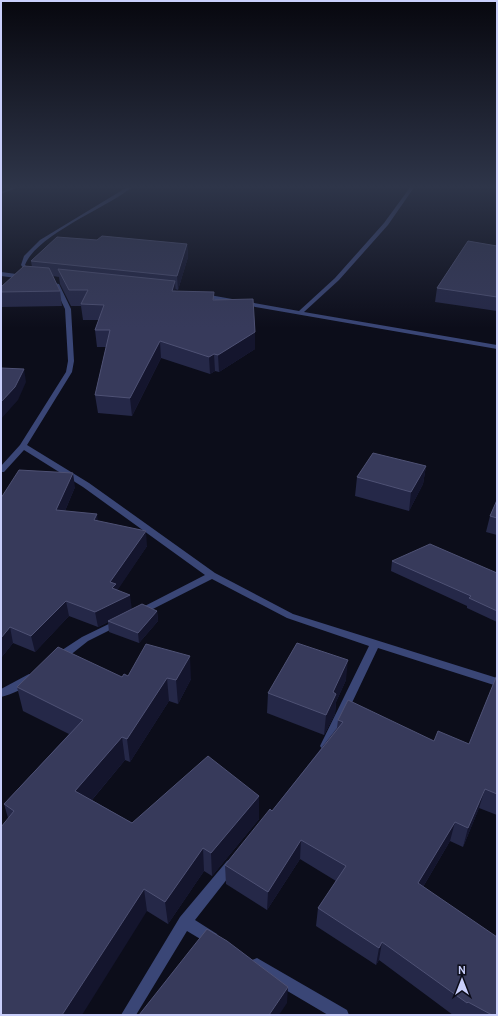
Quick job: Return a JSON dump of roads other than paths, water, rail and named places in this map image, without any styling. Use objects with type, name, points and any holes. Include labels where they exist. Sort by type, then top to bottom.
[{"type":"street","points":[[32,278],[23,265],[26,257],[42,241],[54,233]]},
{"type":"street","points":[[302,312],[337,279],[378,233]]},
{"type":"street","points":[[1,274],[40,278]]},
{"type":"street","points":[[1,470],[23,446],[69,372],[71,361],[68,309],[54,280],[62,281]]},
{"type":"street","points":[[199,296],[302,312],[497,347]]},
{"type":"street","points":[[23,446],[86,484],[212,575],[290,616],[497,682]]},
{"type":"street","points":[[54,661],[85,639],[212,575]]},
{"type":"street","points":[[319,756],[324,750],[375,644]]},
{"type":"street","points":[[1,693],[17,686],[36,674]]},
{"type":"street","points":[[128,1015],[185,922],[240,855]]},
{"type":"street","points":[[185,922],[226,946]]},
{"type":"street","points":[[247,959],[342,1015]]}]
